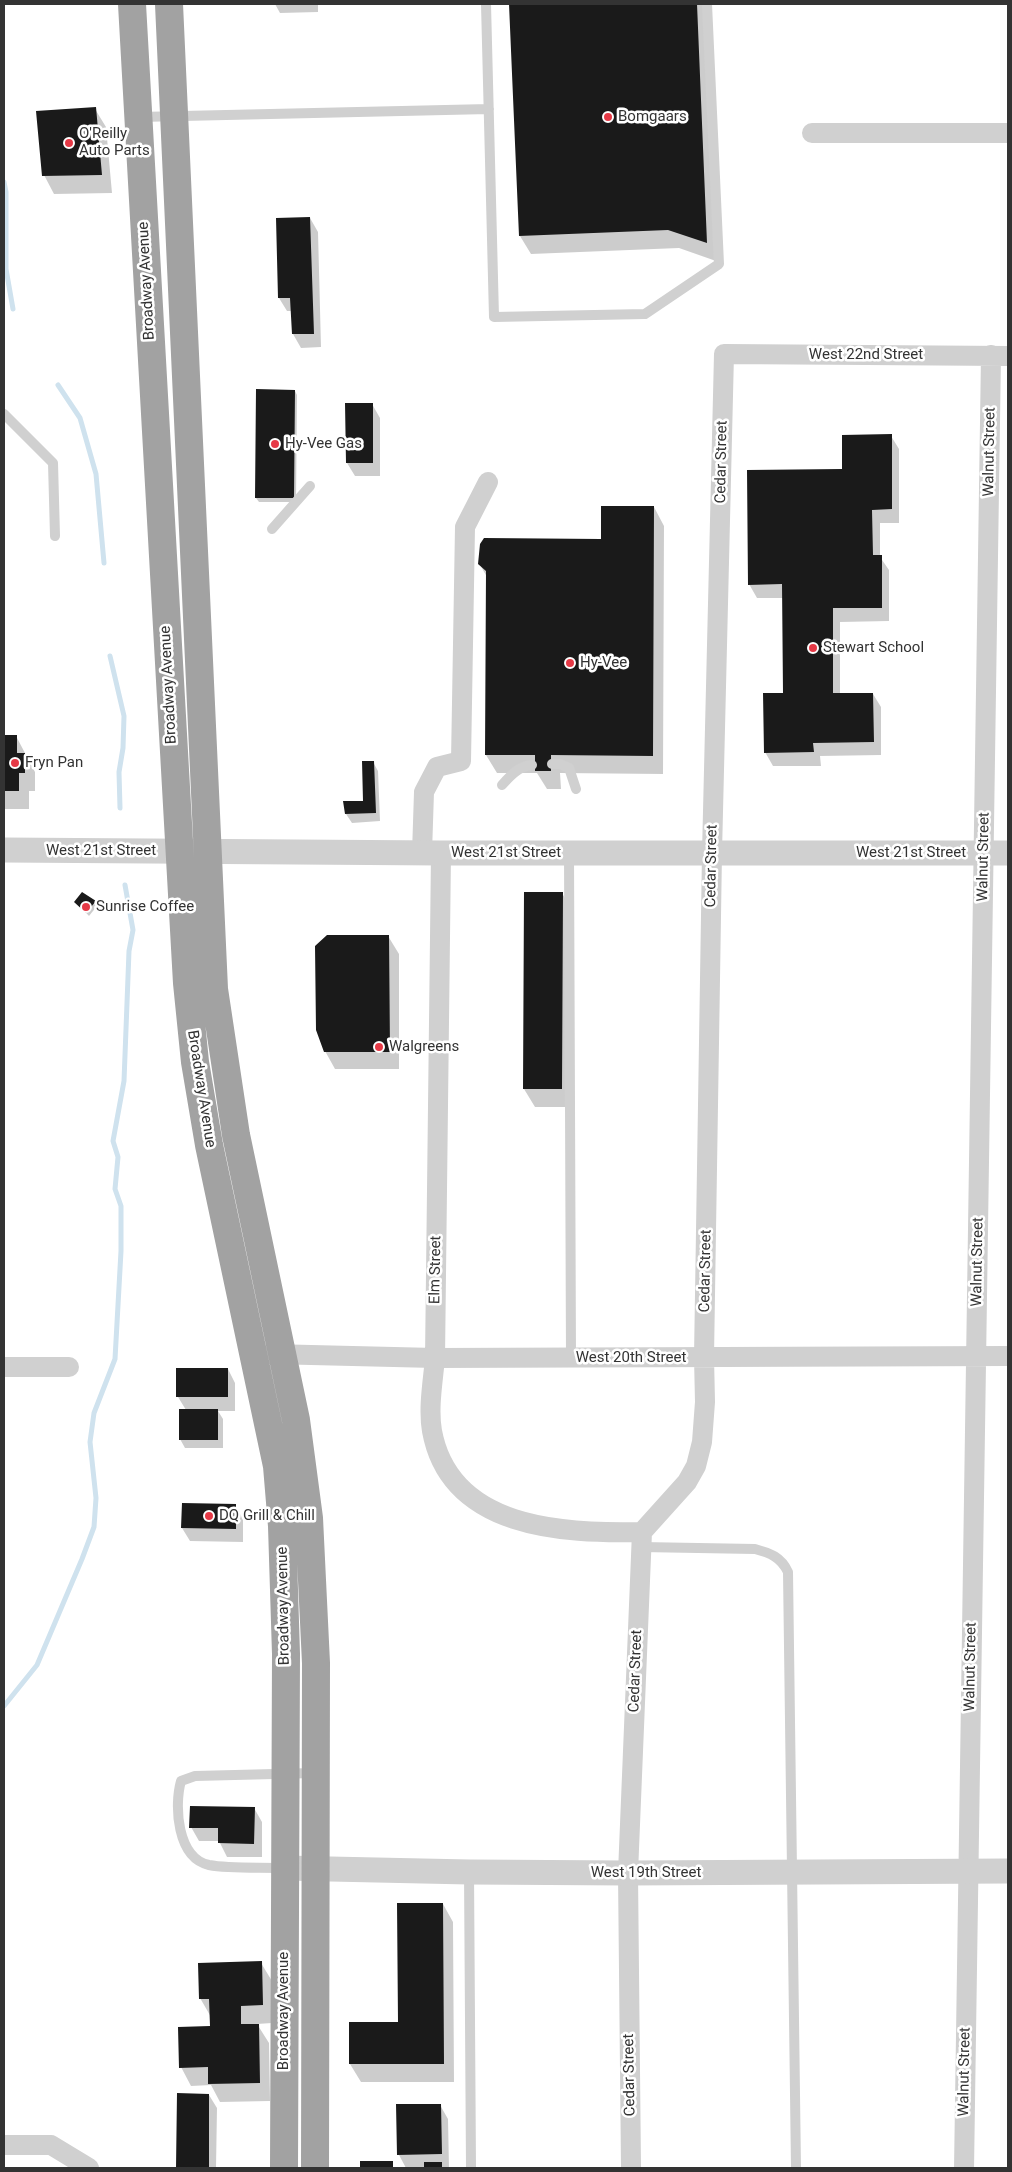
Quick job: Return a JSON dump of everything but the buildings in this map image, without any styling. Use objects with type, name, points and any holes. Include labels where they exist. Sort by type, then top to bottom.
[{"type":"highway","name":"Broadway Avenue","points":[[132,4],[186,983],[195,1062],[209,1145],[277,1466],[282,1526],[286,1654],[284,1773],[284,2168]]},
{"type":"highway","name":"Broadway Avenue","points":[[169,4],[214,989],[236,1135],[296,1420],[309,1518],[316,1663],[315,2168]]},
{"type":"street","points":[[812,134],[1008,132]]},
{"type":"street","name":"West 22nd Street","points":[[724,354],[1000,356]]},
{"type":"street","name":"Cedar Street","points":[[631,2168],[628,1873],[642,1540],[687,1482],[696,1466],[702,1442],[706,1402],[704,1357],[712,853],[724,354]]},
{"type":"street","name":"Walnut Street","points":[[964,2168],[984,853],[1000,356]]},
{"type":"street","name":"Elm Street","points":[[488,482],[465,527],[461,761],[449,764],[436,786],[432,815],[435,1358],[432,1430],[441,1459],[450,1476],[479,1503],[540,1527],[602,1533],[642,1540]]},
{"type":"street","name":"West 21st Street","points":[[4,850],[432,853],[1008,853]]},
{"type":"street","name":"West 20th Street","points":[[253,1353],[435,1358],[1008,1356]]},
{"type":"street","points":[[4,1367],[69,1368]]},
{"type":"street","name":"West 19th Street","points":[[284,1868],[628,1873],[1008,1871]]},
{"type":"street","points":[[4,2145],[51,2145],[89,2168]]},
{"type":"lane","points":[[486,4],[494,316],[645,314],[718,264],[707,4]]},
{"type":"lane","points":[[138,117],[489,109]]},
{"type":"lane","points":[[4,414],[53,464],[56,536]]},
{"type":"lane","points":[[272,529],[310,486]]},
{"type":"lane","points":[[552,764],[560,764],[569,768],[576,789]]},
{"type":"lane","points":[[502,785],[521,768],[532,765]]},
{"type":"lane","points":[[569,852],[572,1358]]},
{"type":"lane","points":[[642,1540],[755,1549],[768,1553],[784,1562],[788,1572],[796,2168]]},
{"type":"lane","points":[[284,1868],[208,1865],[195,1857],[189,1850],[179,1825],[181,1781],[196,1776],[316,1773]]},
{"type":"lane","points":[[469,1872],[471,2168]]},
{"type":"waterway","points":[[4,182],[6,192],[6,269],[13,309]]},
{"type":"waterway","points":[[58,385],[80,418],[96,474],[104,563]]},
{"type":"waterway","points":[[110,656],[124,716],[123,748],[119,772],[120,808]]},
{"type":"waterway","points":[[4,1706],[37,1665],[94,1527],[96,1498],[90,1442],[94,1413],[115,1359],[121,1251],[121,1206],[115,1189],[118,1157],[113,1141],[124,1081],[129,951],[133,930],[125,885]]},
{"type":"place","name":"Bomgaars","points":[[608,117]]},
{"type":"place","name":"O'Reilly Auto Parts","points":[[69,143]]},
{"type":"place","name":"Hy-Vee Gas","points":[[275,444]]},
{"type":"place","name":"Stewart School","points":[[813,648]]},
{"type":"place","name":"Hy-Vee","points":[[570,663]]},
{"type":"place","name":"Fryn Pan","points":[[15,763]]},
{"type":"place","name":"Sunrise Coffee","points":[[86,907]]},
{"type":"place","name":"Walgreens","points":[[379,1047]]},
{"type":"place","name":"DQ Grill & Chill","points":[[209,1516]]}]
